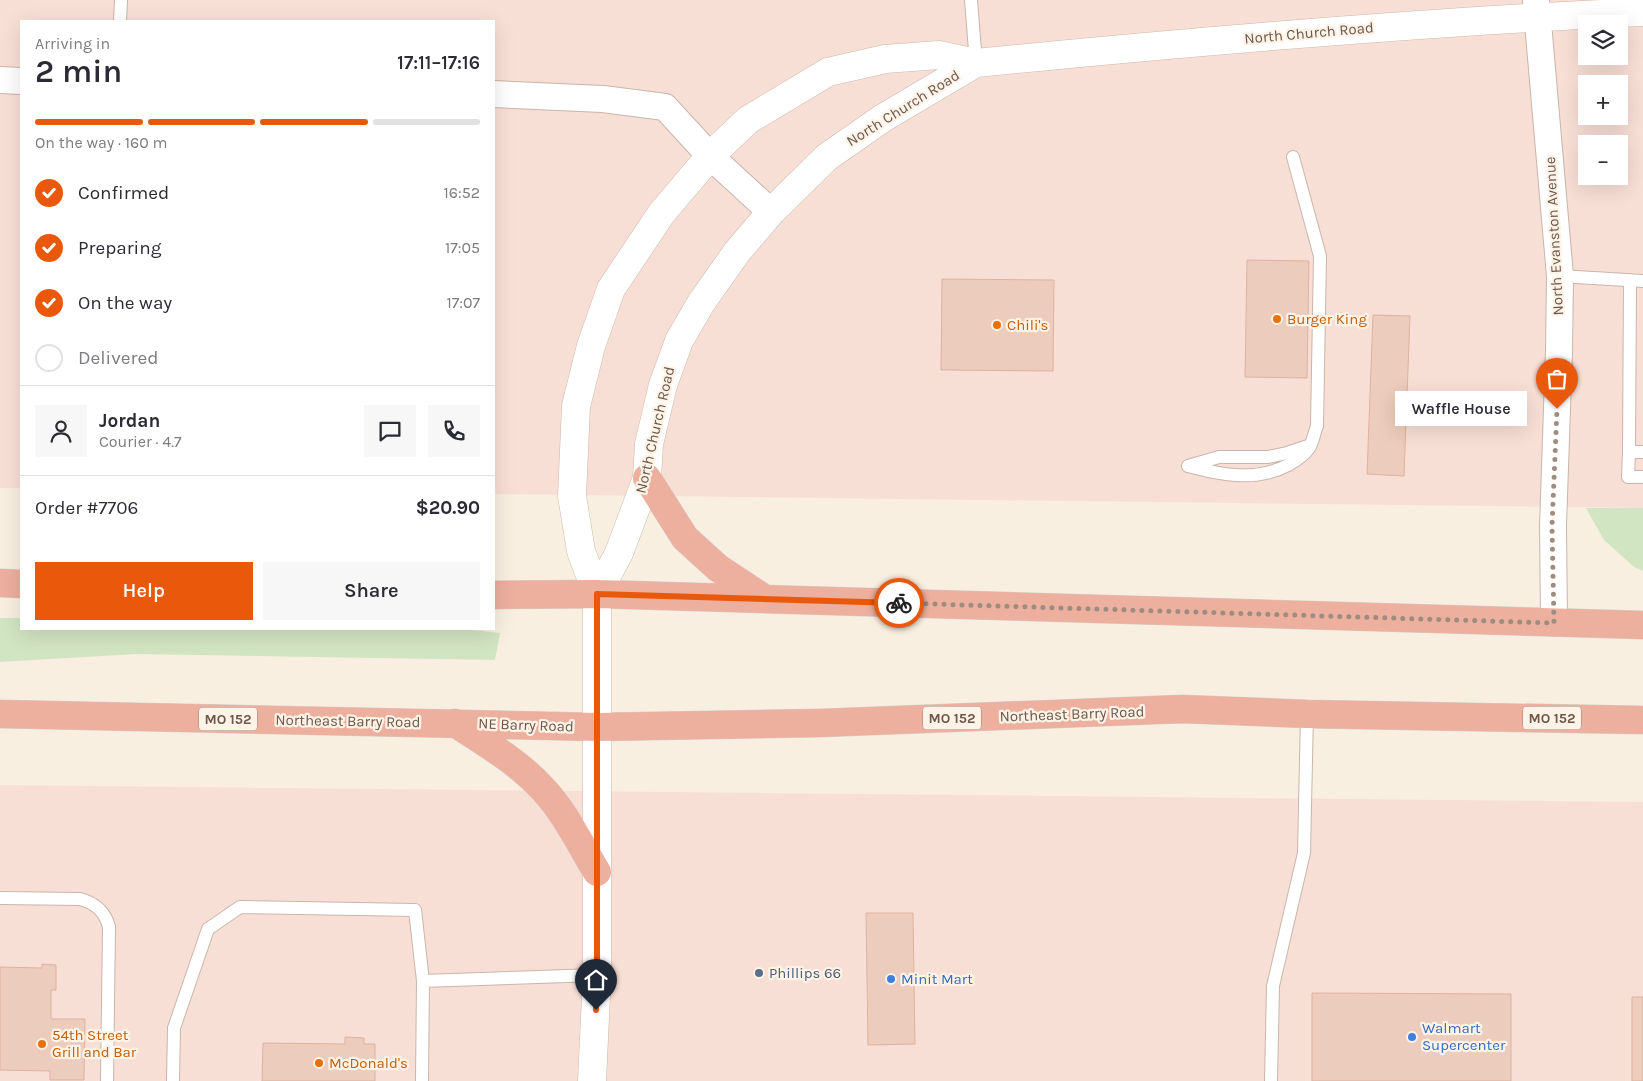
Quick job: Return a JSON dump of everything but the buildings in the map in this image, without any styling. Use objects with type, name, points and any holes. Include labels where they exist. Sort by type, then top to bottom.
[{"type":"highway","points":[[647,478],[685,538],[718,568],[765,599]]},
{"type":"highway","points":[[0,583],[20,584]]},
{"type":"highway","points":[[495,595],[597,594],[1643,625]]},
{"type":"highway","name":"Northeast Barry Road","points":[[597,727],[820,723],[1182,709],[1307,714]]},
{"type":"highway","name":"Northeast Barry Road","points":[[0,714],[455,723]]},
{"type":"highway","name":"MO 152","points":[[1307,714],[1643,720]]},
{"type":"highway","points":[[455,723],[515,763],[543,788],[562,814],[597,872]]},
{"type":"highway","name":"NE Barry Road","points":[[455,723],[597,727]]},
{"type":"main road","name":"North Church Road","points":[[592,1081],[597,975],[597,594],[581,551],[572,496],[576,406],[589,354],[611,290],[661,214],[710,156],[748,120],[828,72],[885,59],[939,55],[976,63],[1340,30],[1536,8],[1643,12]]},
{"type":"main road","name":"North Church Road","points":[[597,594],[619,553],[647,478],[649,444],[664,385],[679,341],[711,288],[737,252],[771,212],[827,157],[883,118],[976,63]]},
{"type":"street","name":"North Evanston Avenue","points":[[1536,8],[1560,276],[1552,526],[1554,623]]},
{"type":"street","points":[[0,80],[20,81]]},
{"type":"street","points":[[495,94],[603,99],[665,107],[710,156],[771,212]]},
{"type":"lane","points":[[120,20],[121,0]]},
{"type":"lane","points":[[971,0],[976,63]]},
{"type":"lane","points":[[1294,157],[1320,256],[1317,426],[1310,446],[1295,461],[1274,472],[1251,476],[1221,475],[1188,466],[1219,457],[1268,457],[1310,446]]},
{"type":"lane","points":[[1560,276],[1643,281]]},
{"type":"lane","points":[[1630,280],[1628,477],[1643,477]]},
{"type":"lane","points":[[1629,452],[1643,452]]},
{"type":"lane","points":[[1271,1081],[1273,986],[1304,853],[1307,714]]},
{"type":"lane","points":[[0,898],[80,898],[91,902],[107,918],[109,927],[107,1081]]},
{"type":"lane","points":[[173,1081],[174,1028],[208,929],[240,908],[415,910],[423,981],[422,1081]]},
{"type":"lane","points":[[423,981],[597,975]]},
{"type":"shaded area","points":[[0,0],[1643,0],[1643,508],[495,494],[495,20],[20,20],[20,488],[0,488]]},
{"type":"shaded area","points":[[0,785],[1643,802],[1643,1081],[0,1081]]},
{"type":"green space","points":[[1586,508],[1643,508],[1643,571],[1634,567],[1604,540]]},
{"type":"green space","points":[[0,618],[20,618],[20,630],[471,630],[500,633],[495,660],[136,654],[0,662]]},
{"type":"way so far","points":[[899,603],[1554,623],[1552,526],[1557,409]]},
{"type":"place","name":"Burger King","points":[[1277,319]]},
{"type":"place","name":"Chili's","points":[[997,325]]},
{"type":"place","name":"Waffle House","points":[[1557,409]]},
{"type":"place","name":"Phillips 66","points":[[759,973]]},
{"type":"place","name":"Minit Mart","points":[[891,979]]},
{"type":"place","name":"Walmart Supercenter","points":[[1412,1037]]},
{"type":"place","name":"54th Street Grill and Bar","points":[[42,1044]]},
{"type":"place","name":"McDonald's","points":[[319,1063]]},
{"type":"route","points":[[596,1010],[597,594],[899,603]]}]
